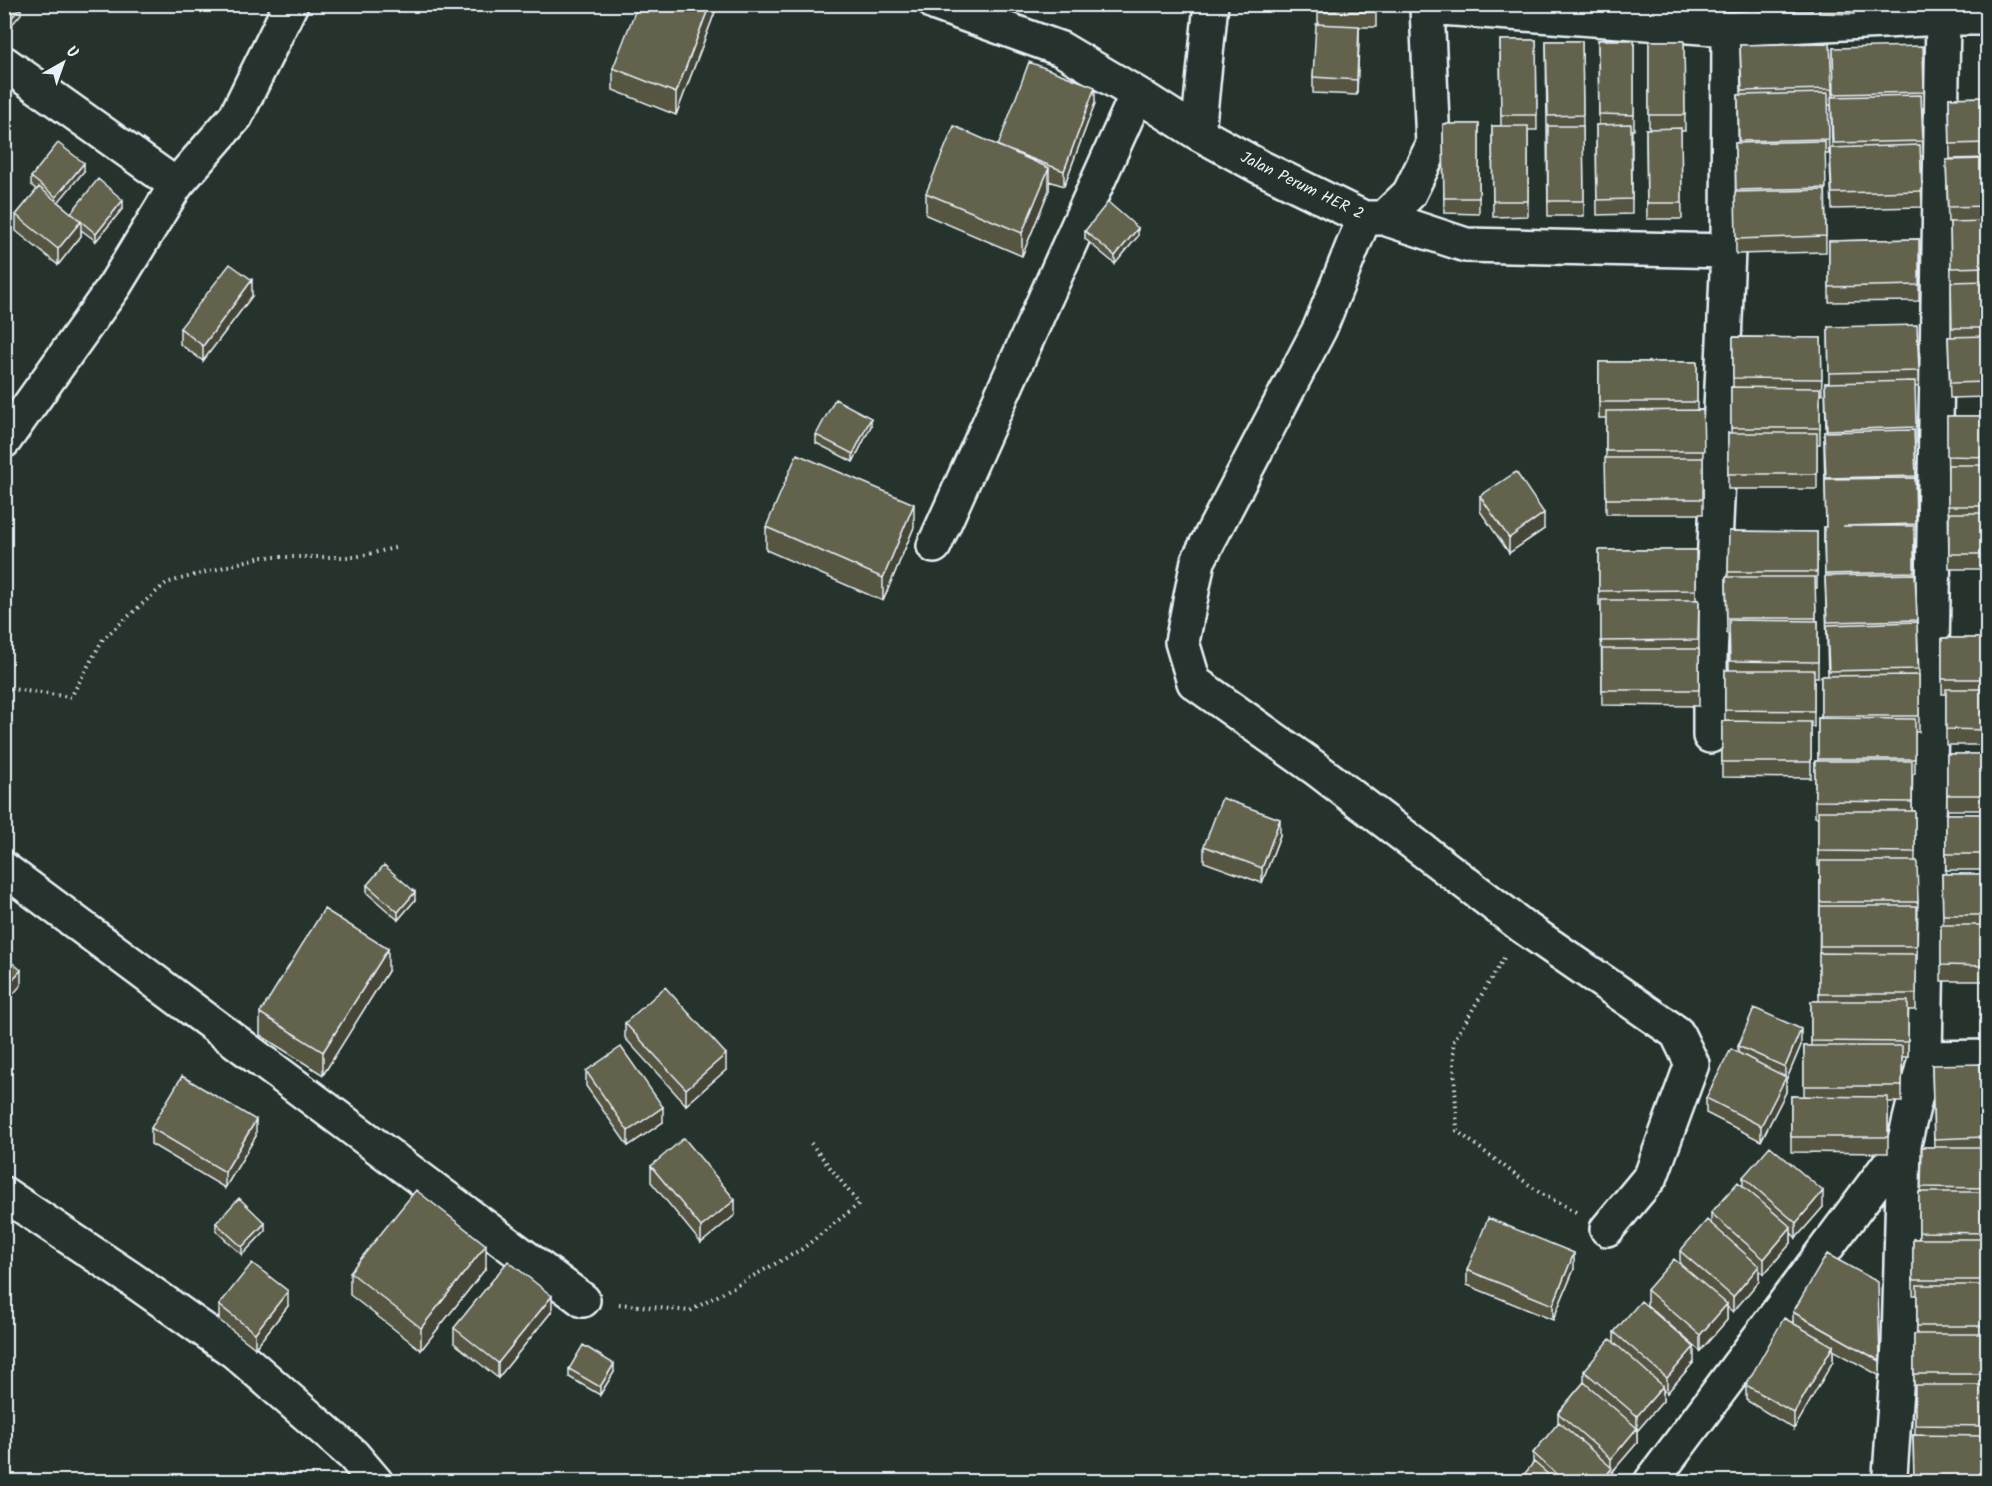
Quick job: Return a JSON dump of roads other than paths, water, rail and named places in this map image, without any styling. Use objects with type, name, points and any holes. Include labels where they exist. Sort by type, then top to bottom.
[{"type":"street","points":[[4,441],[116,285],[176,185],[236,116],[291,4]]},
{"type":"street","name":"Jalan Perum HER 2","points":[[936,4],[984,13],[1061,49],[1198,133],[1260,167],[1374,218],[1408,194],[1433,145],[1427,6],[1729,29],[1943,18],[1988,18]]},
{"type":"street","points":[[1198,133],[1211,4]]},
{"type":"street","points":[[1890,1475],[1899,1345],[1904,1144],[1925,1058],[1943,18]]},
{"type":"street","points":[[1710,736],[1710,658],[1728,251],[1729,29]]},
{"type":"street","points":[[4,63],[176,185]]},
{"type":"street","points":[[934,546],[1137,94]]},
{"type":"street","points":[[1607,1229],[1651,1176],[1692,1064],[1677,1033],[1522,926],[1315,768],[1194,682],[1182,642],[1198,561],[1320,328],[1374,218],[1466,245],[1728,251]]},
{"type":"street","points":[[4,869],[582,1300]]},
{"type":"street","points":[[1925,1058],[1988,1058]]},
{"type":"street","points":[[1651,1482],[1904,1144]]},
{"type":"street","points":[[4,1194],[130,1278],[235,1352],[353,1455],[376,1482]]}]
